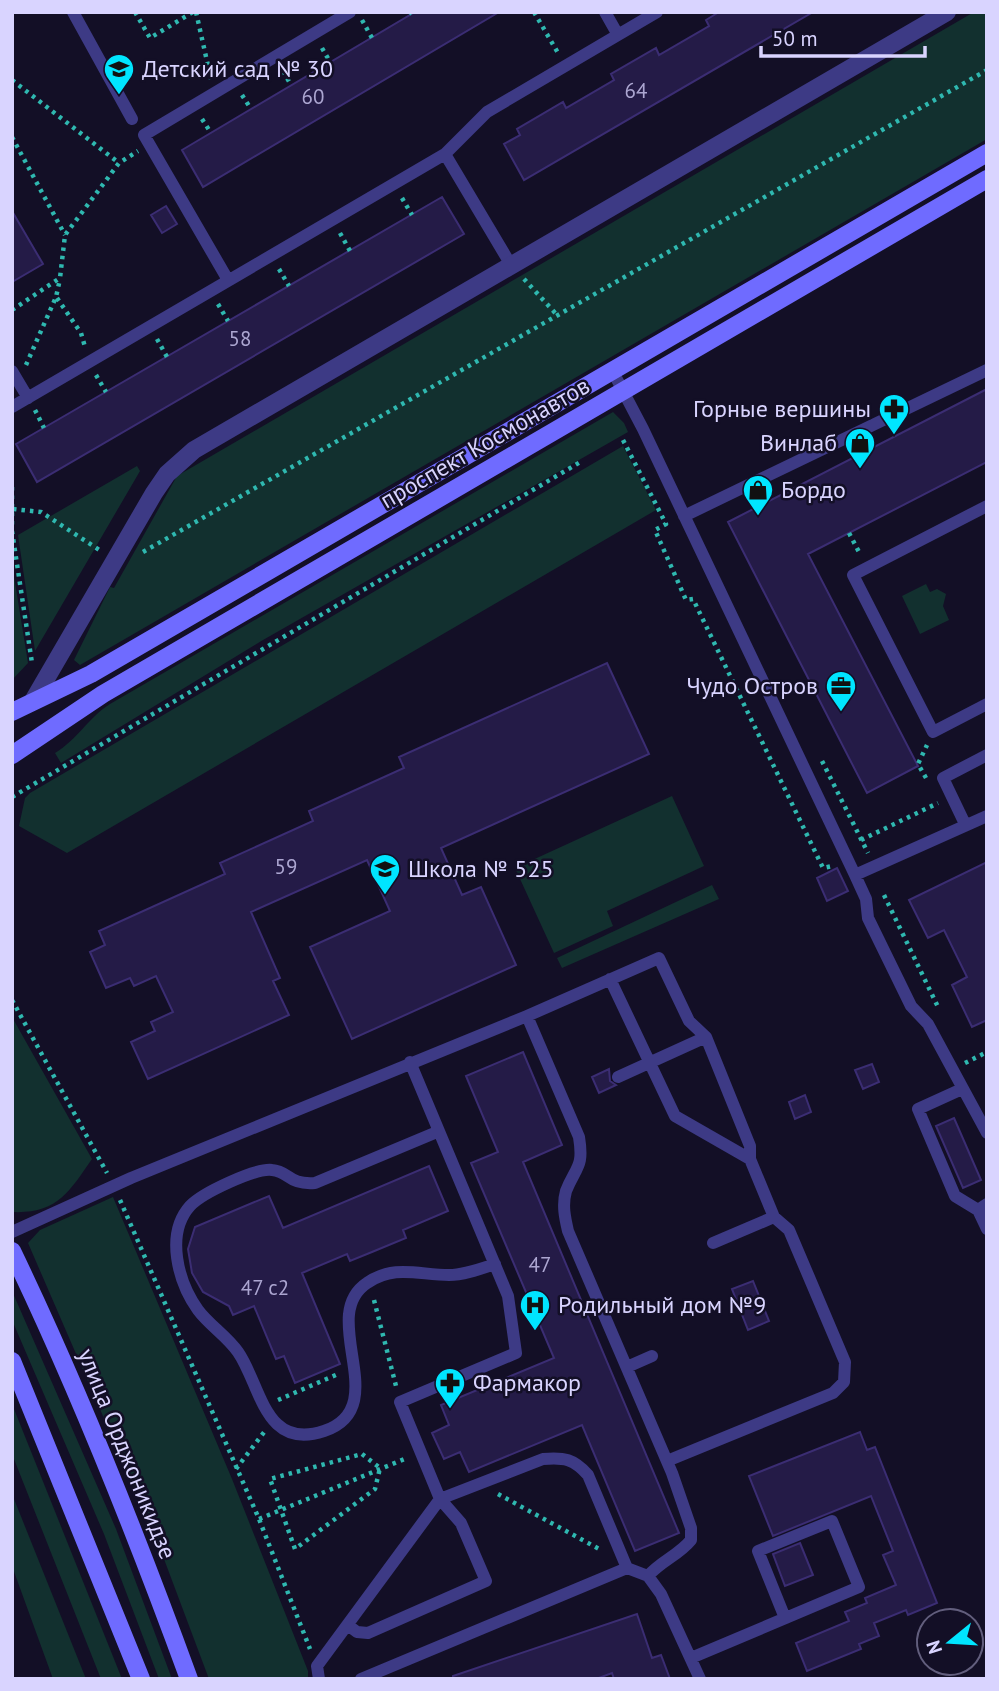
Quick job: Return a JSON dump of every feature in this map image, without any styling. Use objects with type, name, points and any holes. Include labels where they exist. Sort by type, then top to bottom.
[{"type":"street","points":[[33,701],[154,493],[179,462],[511,265],[947,12]]},
{"type":"street","name":"проспект Космонавтов","points":[[12,712],[91,674],[987,153]]},
{"type":"street","name":"проспект Космонавтов","points":[[12,755],[115,687],[987,180]]},
{"type":"street","name":"улица Орджоникидзе","points":[[12,1251],[72,1381],[150,1572],[189,1679]]},
{"type":"street","points":[[12,1360],[141,1679]]},
{"type":"lane","points":[[73,12],[132,119]]},
{"type":"lane","points":[[228,280],[144,135],[350,12]]},
{"type":"lane","points":[[605,12],[618,35]]},
{"type":"lane","points":[[12,407],[445,154],[487,113],[657,12]]},
{"type":"lane","points":[[445,154],[511,265]]},
{"type":"lane","points":[[612,370],[848,860],[866,899],[868,918],[911,1006],[928,1024],[962,1089],[983,1116],[987,1133]]},
{"type":"lane","points":[[684,516],[987,370]]},
{"type":"lane","points":[[16,376],[29,398]]},
{"type":"lane","points":[[987,506],[853,575],[933,732],[987,704]]},
{"type":"lane","points":[[965,824],[943,778],[987,755]]},
{"type":"lane","points":[[855,875],[987,816]]},
{"type":"lane","points":[[12,1232],[113,1186],[527,1016],[659,958],[689,1021],[706,1037],[750,1146],[750,1159],[774,1217],[789,1230],[845,1362],[844,1382],[833,1393],[667,1461]]},
{"type":"lane","points":[[610,979],[676,1116],[750,1159]]},
{"type":"lane","points":[[527,1016],[579,1137],[582,1156],[578,1173],[566,1191],[563,1211],[568,1231],[667,1461],[691,1528],[691,1540],[684,1549],[660,1563],[648,1576]]},
{"type":"lane","points":[[618,1077],[706,1037]]},
{"type":"lane","points":[[349,1626],[357,1632],[368,1633],[486,1581],[461,1523],[440,1499],[400,1402],[516,1353],[508,1296],[437,1132],[410,1062]]},
{"type":"lane","points":[[962,1089],[918,1109],[955,1195],[982,1207],[987,1229]]},
{"type":"lane","points":[[437,1132],[316,1183],[298,1184],[273,1170],[258,1172],[205,1194],[190,1206],[180,1222],[176,1242],[182,1277],[198,1310],[238,1352],[262,1406],[272,1420],[287,1430],[305,1434],[338,1425],[349,1414],[355,1397],[355,1367],[348,1320],[350,1303],[357,1290],[369,1281],[404,1270],[450,1275],[495,1264]]},
{"type":"lane","points":[[713,1243],[774,1217]]},
{"type":"lane","points":[[627,1367],[652,1356]]},
{"type":"lane","points":[[318,1673],[440,1499],[543,1459],[561,1457],[577,1462],[588,1475],[624,1562],[648,1576],[661,1594],[700,1679]]},
{"type":"lane","points":[[691,1658],[859,1587],[832,1521],[758,1551],[785,1618]]},
{"type":"lane","points":[[361,1679],[624,1562]]},
{"type":"path","points":[[135,12],[150,38],[195,12],[208,74]]},
{"type":"path","points":[[357,12],[372,38]]},
{"type":"path","points":[[534,12],[566,66]]},
{"type":"path","points":[[133,558],[987,70]]},
{"type":"path","points":[[12,80],[119,163]]},
{"type":"path","points":[[12,137],[65,235]]},
{"type":"path","points":[[16,376],[56,297],[65,235],[119,163],[149,144]]},
{"type":"path","points":[[511,265],[557,315]]},
{"type":"path","points":[[12,310],[60,278]]},
{"type":"path","points":[[56,297],[81,333],[89,362]]},
{"type":"path","points":[[623,440],[666,524],[655,530],[686,600],[693,599],[823,868],[867,851]]},
{"type":"path","points":[[12,797],[582,461]]},
{"type":"path","points":[[12,487],[12,525]]},
{"type":"path","points":[[13,509],[41,512],[103,552]]},
{"type":"path","points":[[12,531],[33,667]]},
{"type":"path","points":[[849,533],[867,568]]},
{"type":"path","points":[[919,765],[929,783]]},
{"type":"path","points":[[861,840],[938,803]]},
{"type":"path","points":[[883,894],[941,1015]]},
{"type":"path","points":[[12,1000],[113,1186],[260,1519],[318,1673]]},
{"type":"path","points":[[959,1051],[970,1075]]},
{"type":"path","points":[[369,1281],[400,1402]]},
{"type":"path","points":[[262,1406],[355,1367]]},
{"type":"path","points":[[236,1469],[272,1420]]},
{"type":"path","points":[[260,1519],[421,1452]]},
{"type":"path","points":[[362,1454],[380,1468],[375,1489],[295,1549],[270,1479],[362,1454]]},
{"type":"path","points":[[480,1484],[624,1562]]},
{"type":"green space","points":[[974,12],[987,12],[987,139],[80,665],[74,660],[110,587],[114,588],[177,476]]},
{"type":"green space","points":[[613,412],[624,423],[628,432],[263,640],[61,763],[55,753],[110,704]]},
{"type":"green space","points":[[623,446],[656,510],[67,853],[19,826],[25,798],[30,793]]},
{"type":"green space","points":[[137,466],[140,471],[35,651],[18,535]]},
{"type":"green space","points":[[12,564],[28,663],[12,680]]},
{"type":"green space","points":[[926,584],[930,592],[937,589],[946,594],[943,606],[949,620],[920,634],[902,596]]},
{"type":"green space","points":[[672,796],[704,866],[607,911],[613,926],[554,953],[515,868]]},
{"type":"green space","points":[[712,885],[719,899],[562,968],[557,958]]},
{"type":"green space","points":[[12,1017],[92,1159],[60,1199],[51,1205],[27,1212],[12,1212]]},
{"type":"green space","points":[[113,1197],[232,1479],[308,1671],[308,1679],[209,1679],[158,1543],[28,1243],[40,1230]]},
{"type":"green space","points":[[12,1291],[116,1529],[172,1679],[159,1679],[104,1534],[12,1320]]},
{"type":"green space","points":[[12,1404],[122,1679],[101,1679],[12,1454]]},
{"type":"green space","points":[[12,1494],[86,1679],[53,1679],[12,1566]]},
{"type":"building","points":[[415,12],[499,12],[203,187],[182,150]]},
{"type":"building","points":[[719,12],[813,12],[524,180],[504,144],[520,135],[517,129],[563,102],[566,108],[614,80],[611,74],[656,48],[659,55],[709,26],[706,20]]},
{"type":"building","points":[[442,197],[464,234],[37,482],[16,444]]},
{"type":"building","points":[[166,206],[177,224],[162,233],[151,215]]},
{"type":"building","points":[[12,211],[43,264],[12,282]]},
{"type":"building","points":[[987,389],[987,462],[808,554],[918,766],[867,793],[728,522]]},
{"type":"building","points":[[607,663],[649,754],[441,848],[462,895],[481,887],[516,965],[352,1039],[310,947],[390,911],[367,860],[251,912],[280,978],[273,981],[289,1015],[148,1079],[131,1042],[155,1031],[151,1022],[173,1012],[156,976],[134,986],[130,978],[106,988],[90,952],[105,945],[99,931],[225,874],[220,863],[313,821],[309,811],[404,768],[399,757]]},
{"type":"building","points":[[987,862],[987,1020],[972,1027],[952,985],[967,977],[944,930],[928,938],[909,900]]},
{"type":"building","points":[[837,868],[848,891],[827,901],[817,878]]},
{"type":"building","points":[[523,1052],[562,1145],[523,1162],[679,1533],[635,1551],[582,1425],[469,1472],[460,1452],[444,1459],[432,1433],[449,1425],[441,1405],[554,1358],[471,1163],[498,1152],[466,1076]]},
{"type":"building","points":[[872,1064],[879,1082],[863,1089],[855,1070]]},
{"type":"building","points":[[609,1069],[610,1081],[616,1085],[599,1093],[592,1077]]},
{"type":"building","points":[[805,1095],[811,1112],[795,1119],[789,1102]]},
{"type":"building","points":[[954,1118],[981,1180],[963,1188],[936,1126]]},
{"type":"building","points":[[429,1166],[448,1211],[403,1230],[406,1238],[350,1261],[347,1254],[302,1273],[340,1364],[295,1383],[284,1356],[276,1359],[254,1306],[233,1315],[229,1306],[203,1292],[192,1273],[188,1249],[195,1227],[269,1196],[283,1228]]},
{"type":"building","points":[[753,1281],[769,1321],[748,1330],[732,1289]]},
{"type":"building","points":[[860,1432],[867,1450],[875,1447],[937,1603],[927,1607],[915,1607],[915,1612],[908,1615],[906,1610],[874,1623],[879,1636],[859,1644],[861,1649],[807,1671],[796,1643],[849,1621],[845,1612],[867,1603],[865,1598],[896,1585],[883,1555],[893,1551],[871,1496],[773,1536],[749,1476]]},
{"type":"building","points":[[800,1543],[813,1575],[785,1586],[773,1554]]},
{"type":"building","points":[[637,1614],[652,1658],[661,1655],[670,1679],[614,1679],[612,1673],[596,1679],[453,1679],[453,1676]]},
{"type":"place","name":"Детский сад № 30","points":[[119,96]]},
{"type":"place","name":"Горные вершины","points":[[894,436]]},
{"type":"place","name":"Винлаб","points":[[860,470]]},
{"type":"place","name":"Бордо","points":[[758,517]]},
{"type":"place","name":"Чудо Остров","points":[[841,713]]},
{"type":"place","name":"Школа № 525","points":[[385,896]]},
{"type":"place","name":"Родильный дом №9","points":[[535,1332]]},
{"type":"place","name":"Фармакор","points":[[450,1410]]}]
